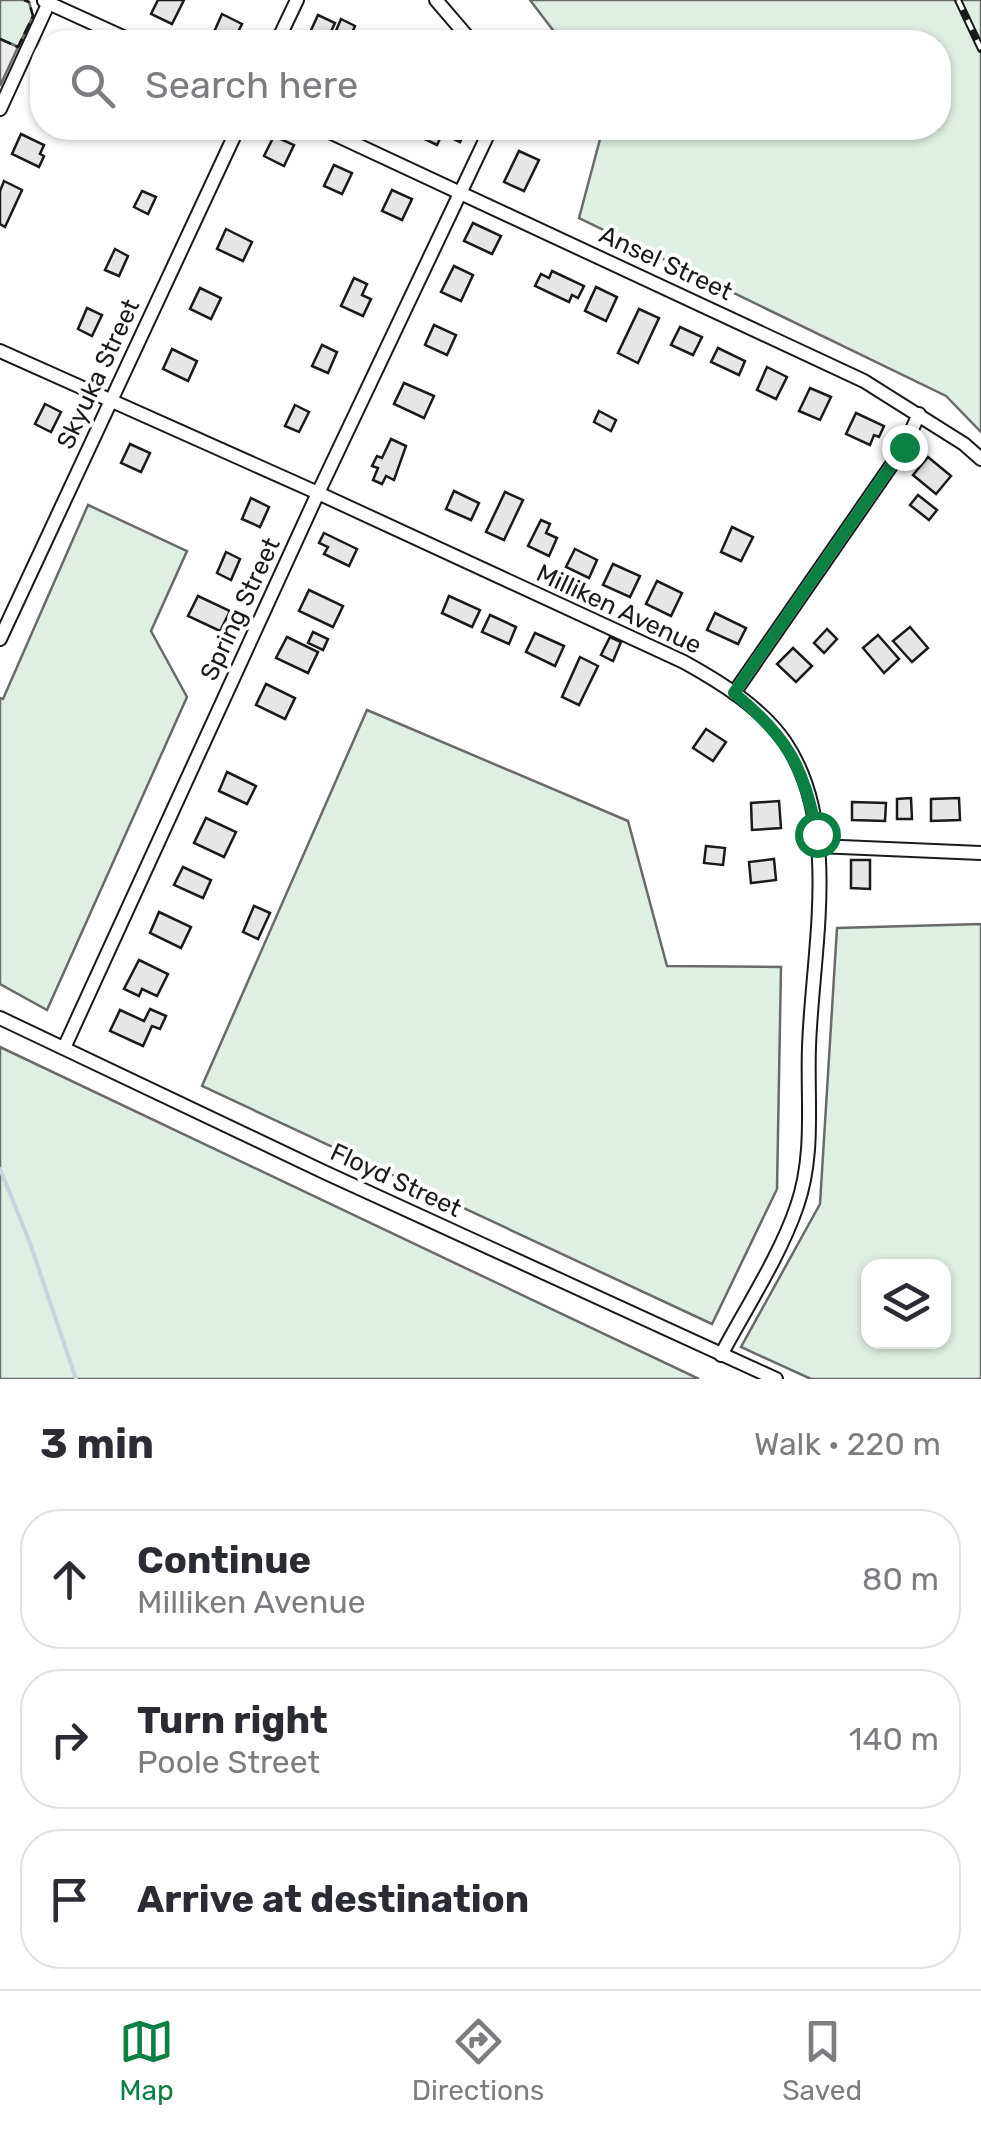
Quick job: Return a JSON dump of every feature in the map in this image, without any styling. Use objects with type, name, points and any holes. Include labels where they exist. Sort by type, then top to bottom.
[{"type":"street","points":[[284,30],[298,0]]},
{"type":"street","points":[[436,0],[462,30]]},
{"type":"street","points":[[34,30],[47,1],[109,30]]},
{"type":"street","points":[[0,109],[30,40]]},
{"type":"street","name":"Skyuka Street","points":[[0,639],[232,140]]},
{"type":"street","name":"Ansel Street","points":[[346,140],[864,380],[981,459]]},
{"type":"street","name":"Spring Street","points":[[64,1048],[318,493],[485,140]]},
{"type":"street","name":"Milliken Avenue","points":[[0,350],[684,662],[734,693],[775,730],[792,755],[809,793],[818,846],[809,1049],[810,1139],[797,1207],[720,1355]]},
{"type":"street","points":[[734,693],[904,447],[919,414]]},
{"type":"street","points":[[818,846],[981,853]]},
{"type":"street","name":"Floyd Street","points":[[0,1018],[776,1379]]},
{"type":"green space","points":[[0,0],[29,2],[33,16],[18,47],[0,39]]},
{"type":"green space","points":[[530,0],[981,0],[981,432],[946,396],[579,218],[600,140],[951,140],[951,30],[553,30]]},
{"type":"green space","points":[[88,505],[187,551],[151,631],[187,697],[47,1010],[0,984],[0,698],[3,699]]},
{"type":"green space","points":[[367,710],[628,821],[667,966],[781,967],[777,1189],[712,1324],[202,1086]]},
{"type":"green space","points":[[981,924],[981,1379],[811,1379],[741,1347],[820,1204],[837,928]]},
{"type":"green space","points":[[0,1047],[699,1379],[0,1379]]},
{"type":"shaded area","points":[[0,39],[18,47],[0,86]]},
{"type":"building","points":[[158,0],[184,0],[172,24],[151,14]]},
{"type":"building","points":[[222,14],[242,24],[239,30],[215,30]]},
{"type":"building","points":[[318,15],[335,23],[332,30],[311,30]]},
{"type":"building","points":[[341,19],[355,26],[353,30],[336,30]]},
{"type":"building","points":[[21,134],[44,145],[39,167],[12,154]]},
{"type":"building","points":[[272,140],[294,145],[284,166],[264,156]]},
{"type":"building","points":[[519,151],[539,160],[524,191],[504,182]]},
{"type":"building","points":[[334,165],[352,173],[342,194],[324,186]]},
{"type":"building","points":[[4,181],[22,190],[5,227],[0,224],[0,191]]},
{"type":"building","points":[[392,190],[412,199],[402,220],[382,211]]},
{"type":"building","points":[[142,191],[156,197],[148,214],[134,207]]},
{"type":"building","points":[[473,223],[501,236],[492,254],[464,241]]},
{"type":"building","points":[[226,229],[252,242],[243,261],[217,249]]},
{"type":"building","points":[[115,249],[128,256],[119,276],[105,270]]},
{"type":"building","points":[[454,266],[473,275],[461,301],[441,292]]},
{"type":"building","points":[[552,271],[584,286],[578,298],[572,295],[569,302],[535,286],[541,274],[549,278]]},
{"type":"building","points":[[354,278],[367,284],[362,295],[371,299],[363,316],[341,306]]},
{"type":"building","points":[[596,287],[617,297],[606,321],[585,311]]},
{"type":"building","points":[[200,288],[221,298],[211,319],[190,309]]},
{"type":"building","points":[[87,308],[102,315],[92,336],[78,329]]},
{"type":"building","points":[[639,309],[659,318],[638,363],[618,353]]},
{"type":"building","points":[[434,325],[456,335],[447,355],[425,345]]},
{"type":"building","points":[[680,327],[702,337],[693,355],[671,345]]},
{"type":"building","points":[[322,345],[337,352],[328,373],[312,366]]},
{"type":"building","points":[[718,348],[745,361],[739,375],[711,362]]},
{"type":"building","points":[[172,349],[197,361],[188,381],[163,369]]},
{"type":"building","points":[[767,367],[787,377],[776,399],[757,390]]},
{"type":"building","points":[[404,383],[434,396],[424,418],[394,404]]},
{"type":"building","points":[[810,388],[831,397],[820,420],[799,411]]},
{"type":"building","points":[[45,404],[61,412],[51,432],[35,424]]},
{"type":"building","points":[[295,405],[309,412],[299,432],[285,426]]},
{"type":"building","points":[[599,411],[616,420],[611,431],[594,422]]},
{"type":"building","points":[[856,413],[884,426],[870,445],[846,434]]},
{"type":"building","points":[[391,439],[406,446],[394,480],[386,476],[382,484],[373,480],[378,468],[372,466],[377,456],[382,458]]},
{"type":"building","points":[[130,444],[150,453],[141,472],[121,463]]},
{"type":"building","points":[[928,457],[951,476],[936,494],[913,475]]},
{"type":"building","points":[[454,491],[479,503],[471,520],[446,509]]},
{"type":"building","points":[[505,492],[523,500],[504,540],[486,532]]},
{"type":"building","points":[[918,495],[937,510],[929,520],[910,505]]},
{"type":"building","points":[[251,498],[269,507],[260,527],[242,519]]},
{"type":"building","points":[[541,520],[550,524],[546,533],[557,538],[549,556],[528,546]]},
{"type":"building","points":[[732,527],[753,537],[741,561],[721,552]]},
{"type":"building","points":[[324,533],[357,549],[349,566],[324,554],[328,547],[319,543]]},
{"type":"building","points":[[575,549],[597,560],[589,578],[566,567]]},
{"type":"building","points":[[226,552],[240,559],[231,580],[217,573]]},
{"type":"building","points":[[613,564],[640,576],[630,597],[603,585]]},
{"type":"building","points":[[657,581],[682,593],[671,616],[646,604]]},
{"type":"building","points":[[309,590],[343,606],[333,627],[299,611]]},
{"type":"building","points":[[198,596],[230,611],[220,631],[188,616]]},
{"type":"building","points":[[449,596],[480,610],[472,627],[442,613]]},
{"type":"building","points":[[715,613],[746,628],[738,644],[707,630]]},
{"type":"building","points":[[490,615],[516,627],[509,644],[482,632]]},
{"type":"building","points":[[910,627],[928,648],[912,662],[893,641]]},
{"type":"building","points":[[827,629],[837,639],[824,653],[814,643]]},
{"type":"building","points":[[313,632],[328,639],[323,650],[308,643]]},
{"type":"building","points":[[535,633],[564,646],[555,666],[526,652]]},
{"type":"building","points":[[878,635],[899,659],[884,673],[863,648]]},
{"type":"building","points":[[287,637],[318,652],[308,673],[276,658]]},
{"type":"building","points":[[610,637],[621,642],[613,661],[601,655]]},
{"type":"building","points":[[793,648],[812,666],[796,682],[777,664]]},
{"type":"building","points":[[580,657],[598,666],[579,705],[562,697]]},
{"type":"building","points":[[266,684],[295,698],[285,719],[256,705]]},
{"type":"building","points":[[706,729],[726,742],[713,761],[693,748]]},
{"type":"building","points":[[227,772],[256,786],[247,804],[219,791]]},
{"type":"building","points":[[911,798],[912,819],[897,819],[897,799]]},
{"type":"building","points":[[959,798],[960,820],[931,821],[931,799]]},
{"type":"building","points":[[779,801],[781,828],[752,830],[751,803]]},
{"type":"building","points":[[852,802],[886,803],[885,821],[852,820]]},
{"type":"building","points":[[206,818],[236,832],[224,857],[194,843]]},
{"type":"building","points":[[706,846],[725,848],[723,865],[704,863]]},
{"type":"building","points":[[774,859],[776,880],[751,883],[749,862]]},
{"type":"building","points":[[851,860],[870,860],[870,889],[851,888]]},
{"type":"building","points":[[183,867],[211,880],[203,898],[174,885]]},
{"type":"building","points":[[254,906],[270,913],[258,939],[243,932]]},
{"type":"building","points":[[159,912],[191,927],[181,948],[150,933]]},
{"type":"building","points":[[139,960],[168,974],[157,996],[142,989],[139,996],[124,989]]},
{"type":"building","points":[[150,1009],[166,1016],[160,1029],[152,1026],[143,1046],[110,1031],[120,1010],[144,1021]]},
{"type":"waterway","points":[[0,1169],[30,1243],[76,1379]]},
{"type":"railway","points":[[958,0],[981,49]]},
{"type":"fence","points":[[0,39],[18,47],[33,16],[29,2],[24,0]]},
{"type":"route","points":[[817,834],[809,793],[784,741],[734,693],[904,447]]}]
